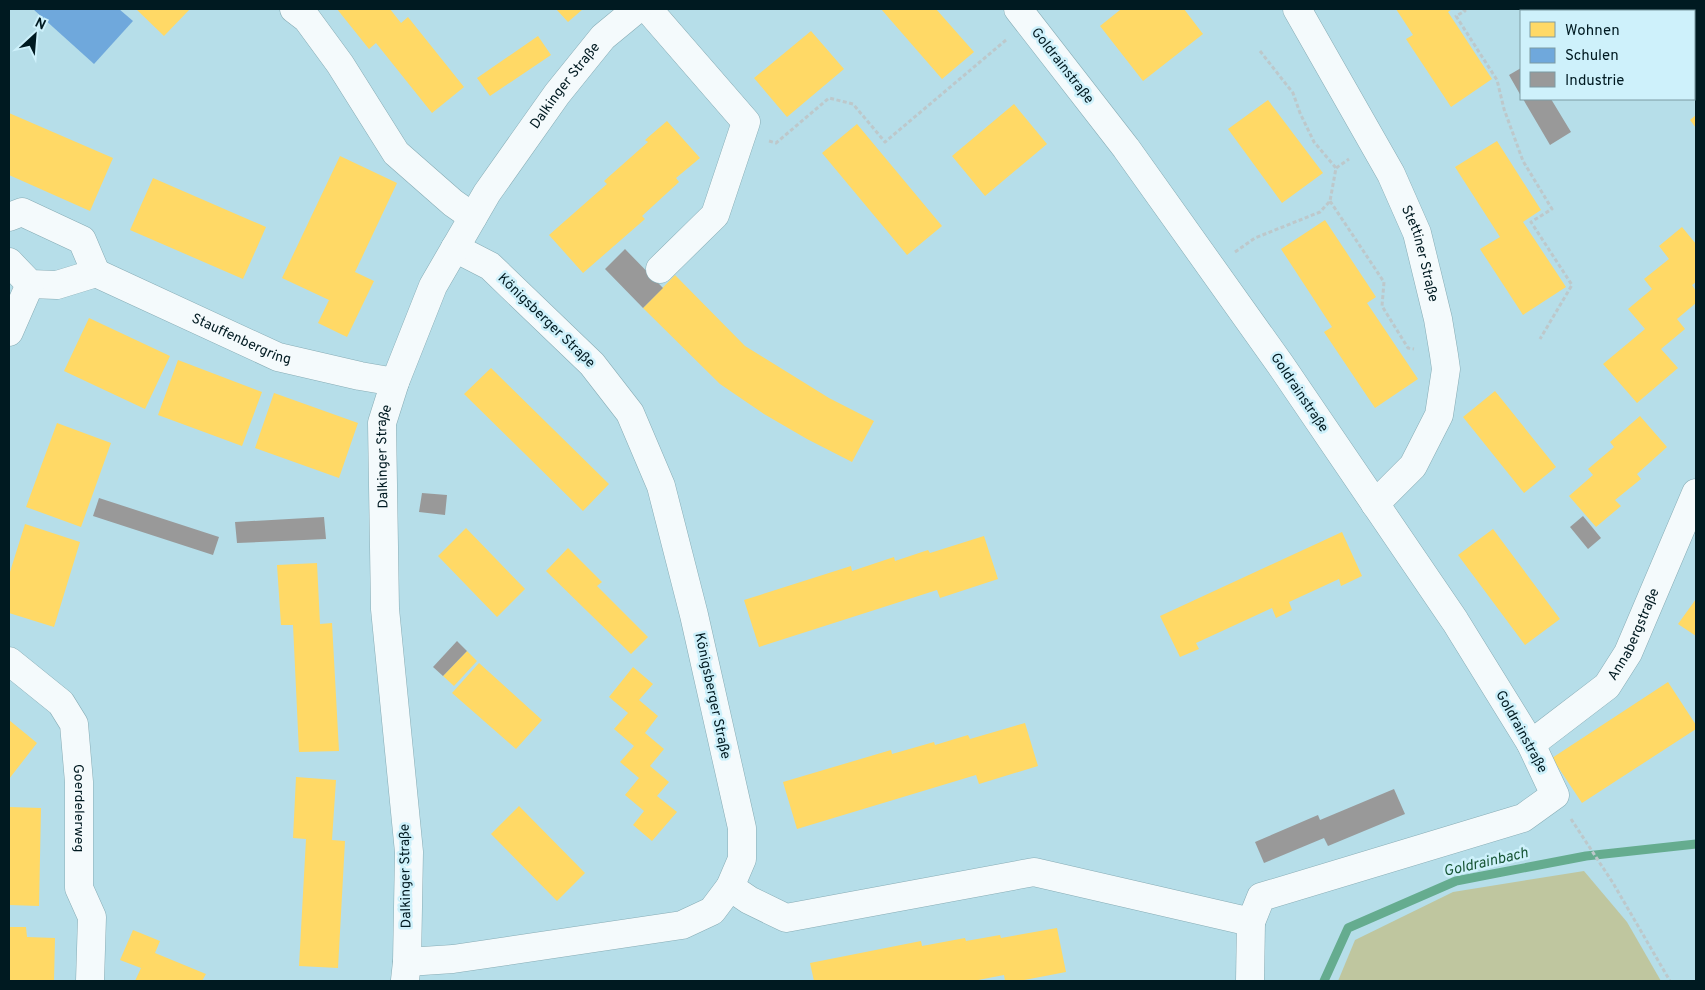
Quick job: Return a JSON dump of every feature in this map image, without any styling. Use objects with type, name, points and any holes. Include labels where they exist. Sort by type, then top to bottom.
[{"type":"street","points":[[294,9],[307,19],[340,64],[396,153],[454,203],[474,217]]},
{"type":"street","name":"Dalkinger Straße","points":[[406,972],[409,852],[385,609],[382,423],[395,382],[433,286],[487,193],[557,94],[603,37],[637,9]]},
{"type":"street","points":[[648,9],[746,122],[715,215],[660,269]]},
{"type":"street","name":"Stettiner Straße","points":[[1297,9],[1391,174],[1417,233],[1438,319],[1444,355],[1446,369],[1439,415],[1413,466],[1375,504]]},
{"type":"street","name":"Goldrainstraße","points":[[1023,15],[1126,148],[1280,364],[1455,622],[1531,744],[1555,795],[1523,818],[1261,897],[1251,922]]},
{"type":"street","points":[[9,217],[22,212],[82,240],[96,273],[57,285],[30,284],[9,262]]},
{"type":"street","name":"Königsberger Straße","points":[[406,972],[453,959],[682,925],[712,911],[730,887],[742,859],[742,828],[694,615],[662,486],[630,413],[592,364],[490,266],[455,248]]},
{"type":"street","name":"Stauffenbergring","points":[[96,273],[278,356],[360,376],[395,382]]},
{"type":"street","points":[[9,332],[30,284]]},
{"type":"street","name":"Annabergstraße","points":[[1531,744],[1607,686],[1628,653],[1696,493]]},
{"type":"street","name":"Goerdelerweg","points":[[9,661],[61,703],[74,724],[79,782],[79,888],[92,917],[90,981]]},
{"type":"street","points":[[730,887],[749,900],[786,918],[1034,872],[1251,922],[1250,981]]},
{"type":"path","points":[[1464,9],[1465,11],[1456,16],[1497,80],[1504,108],[1523,161],[1552,209],[1531,222],[1572,285],[1540,339]]},
{"type":"path","points":[[742,133],[776,143],[829,98],[853,104],[886,142],[1023,15]]},
{"type":"path","points":[[1260,51],[1293,93],[1300,114],[1314,142],[1336,168]]},
{"type":"path","points":[[1213,270],[1255,238],[1320,212],[1330,200],[1336,168],[1372,141]]},
{"type":"path","points":[[1330,200],[1384,282],[1382,306],[1408,348],[1444,355]]},
{"type":"path","points":[[1582,835],[1613,883],[1670,981]]},
{"type":"green space","points":[[1584,871],[1627,922],[1661,981],[1338,981],[1355,940],[1453,892]]},
{"type":"building: Wohnen","points":[[136,9],[190,9],[164,36]]},
{"type":"building: Wohnen","points":[[337,9],[390,9],[401,23],[408,17],[464,87],[432,113],[376,43],[369,49]]},
{"type":"building: Wohnen","points":[[556,9],[583,9],[568,22]]},
{"type":"building: Wohnen","points":[[881,9],[936,9],[974,52],[942,79]]},
{"type":"building: Wohnen","points":[[1118,9],[1184,9],[1203,34],[1143,81],[1100,26],[1120,10]]},
{"type":"building: Wohnen","points":[[1396,9],[1452,9],[1448,12],[1492,79],[1451,107],[1406,39],[1413,35]]},
{"type":"building: Wohnen","points":[[811,31],[844,69],[787,117],[754,78]]},
{"type":"building: Wohnen","points":[[538,36],[551,55],[490,96],[477,78]]},
{"type":"building: Wohnen","points":[[1268,100],[1323,173],[1282,203],[1228,129]]},
{"type":"building: Wohnen","points":[[1014,104],[1047,144],[985,196],[952,156]]},
{"type":"building: Wohnen","points":[[9,113],[113,158],[90,211],[9,175]]},
{"type":"building: Wohnen","points":[[1696,115],[1696,128],[1690,120]]},
{"type":"building: Wohnen","points":[[667,121],[700,158],[676,178],[679,182],[642,216],[645,219],[583,273],[549,235],[607,184],[604,181],[648,142],[645,140]]},
{"type":"building: Wohnen","points":[[857,124],[942,226],[907,255],[822,153]]},
{"type":"building: Wohnen","points":[[1497,141],[1541,210],[1523,222],[1566,287],[1523,315],[1480,249],[1500,237],[1455,167]]},
{"type":"building: Wohnen","points":[[340,156],[397,183],[355,272],[374,281],[347,337],[318,323],[329,300],[282,278]]},
{"type":"building: Wohnen","points":[[153,178],[266,227],[243,279],[130,230]]},
{"type":"building: Wohnen","points":[[1325,220],[1376,297],[1367,303],[1418,379],[1375,408],[1324,332],[1332,327],[1281,249]]},
{"type":"building: Wohnen","points":[[1682,227],[1696,244],[1696,282],[1692,285],[1696,291],[1696,303],[1677,319],[1685,329],[1661,349],[1678,368],[1637,403],[1603,364],[1645,329],[1628,309],[1652,289],[1644,279],[1669,259],[1659,246]]},
{"type":"building: Wohnen","points":[[675,275],[745,346],[829,398],[874,421],[852,462],[764,414],[720,384],[643,308]]},
{"type":"building: Wohnen","points":[[89,318],[170,356],[145,409],[64,371]]},
{"type":"building: Wohnen","points":[[178,360],[262,392],[242,446],[158,415]]},
{"type":"building: Wohnen","points":[[491,368],[609,484],[583,511],[464,394]]},
{"type":"building: Wohnen","points":[[1495,391],[1556,467],[1524,493],[1463,417]]},
{"type":"building: Wohnen","points":[[274,393],[358,423],[339,478],[255,448]]},
{"type":"building: Wohnen","points":[[1640,416],[1667,447],[1637,474],[1641,479],[1615,500],[1621,506],[1596,527],[1569,496],[1593,475],[1588,469],[1614,447],[1610,442]]},
{"type":"building: Wohnen","points":[[57,423],[111,443],[81,527],[26,507]]},
{"type":"building: Wohnen","points":[[25,524],[80,542],[54,627],[9,613],[9,575]]},
{"type":"building: Wohnen","points":[[466,528],[525,589],[497,617],[438,556]]},
{"type":"building: Wohnen","points":[[1493,529],[1560,619],[1525,645],[1458,555]]},
{"type":"building: Wohnen","points":[[1342,532],[1362,576],[1341,586],[1339,579],[1289,602],[1292,610],[1276,618],[1272,608],[1196,643],[1199,649],[1180,657],[1160,616]]},
{"type":"building: Wohnen","points":[[984,536],[998,579],[940,598],[937,590],[759,647],[744,600],[851,566],[852,571],[894,557],[895,561],[928,550],[930,553]]},
{"type":"building: Wohnen","points":[[568,548],[602,582],[597,586],[648,637],[631,654],[546,571]]},
{"type":"building: Wohnen","points":[[317,563],[320,624],[332,623],[339,751],[299,752],[293,625],[281,625],[277,565]]},
{"type":"building: Wohnen","points":[[1696,599],[1696,636],[1678,624]]},
{"type":"building: Wohnen","points":[[467,651],[477,661],[454,686],[443,676]]},
{"type":"building: Wohnen","points":[[479,663],[542,720],[516,749],[452,693]]},
{"type":"building: Wohnen","points":[[633,667],[653,684],[639,700],[658,716],[645,733],[664,749],[650,766],[669,782],[657,796],[677,812],[652,841],[633,825],[644,811],[625,795],[639,778],[620,762],[634,746],[614,729],[628,713],[609,697]]},
{"type":"building: Wohnen","points":[[1668,682],[1696,725],[1696,729],[1582,803],[1552,758]]},
{"type":"building: Wohnen","points":[[9,720],[37,743],[9,779]]},
{"type":"building: Wohnen","points":[[1025,723],[1038,766],[979,784],[976,775],[797,829],[783,782],[891,750],[892,754],[934,742],[935,745],[968,735],[970,739]]},
{"type":"building: Wohnen","points":[[296,777],[336,780],[332,840],[345,841],[338,968],[299,966],[306,839],[293,838]]},
{"type":"building: Wohnen","points":[[519,806],[585,873],[557,901],[491,834]]},
{"type":"building: Wohnen","points":[[9,807],[41,808],[39,906],[9,905]]},
{"type":"building: Wohnen","points":[[9,927],[26,927],[27,937],[55,938],[54,981],[9,981]]},
{"type":"building: Wohnen","points":[[1057,928],[1066,972],[1019,981],[1005,981],[1004,975],[973,981],[814,981],[810,963],[921,941],[922,946],[965,938],[966,941],[1000,935],[1001,938]]},
{"type":"building: Wohnen","points":[[133,930],[160,941],[155,953],[206,974],[202,981],[135,981],[141,968],[120,960]]},
{"type":"building: Schulen","points":[[33,9],[119,9],[133,21],[94,64]]},
{"type":"building: Industrie","points":[[1520,69],[1520,94],[1509,75]]},
{"type":"building: Industrie","points":[[1524,100],[1552,100],[1571,132],[1550,145]]},
{"type":"building: Industrie","points":[[625,249],[663,288],[643,308],[605,269]]},
{"type":"building: Industrie","points":[[422,493],[447,495],[445,515],[419,512]]},
{"type":"building: Industrie","points":[[99,498],[219,537],[213,555],[93,516]]},
{"type":"building: Industrie","points":[[1583,516],[1601,538],[1588,549],[1570,527]]},
{"type":"building: Industrie","points":[[324,517],[326,539],[237,543],[235,522]]},
{"type":"building: Industrie","points":[[457,641],[467,651],[443,676],[433,667]]},
{"type":"building: Industrie","points":[[1394,789],[1405,814],[1328,846],[1324,838],[1264,863],[1255,842],[1318,815],[1320,820]]},
{"type":"waterway","name":"Goldrainbach","points":[[1324,981],[1348,928],[1456,881],[1586,856],[1696,844]]}]
